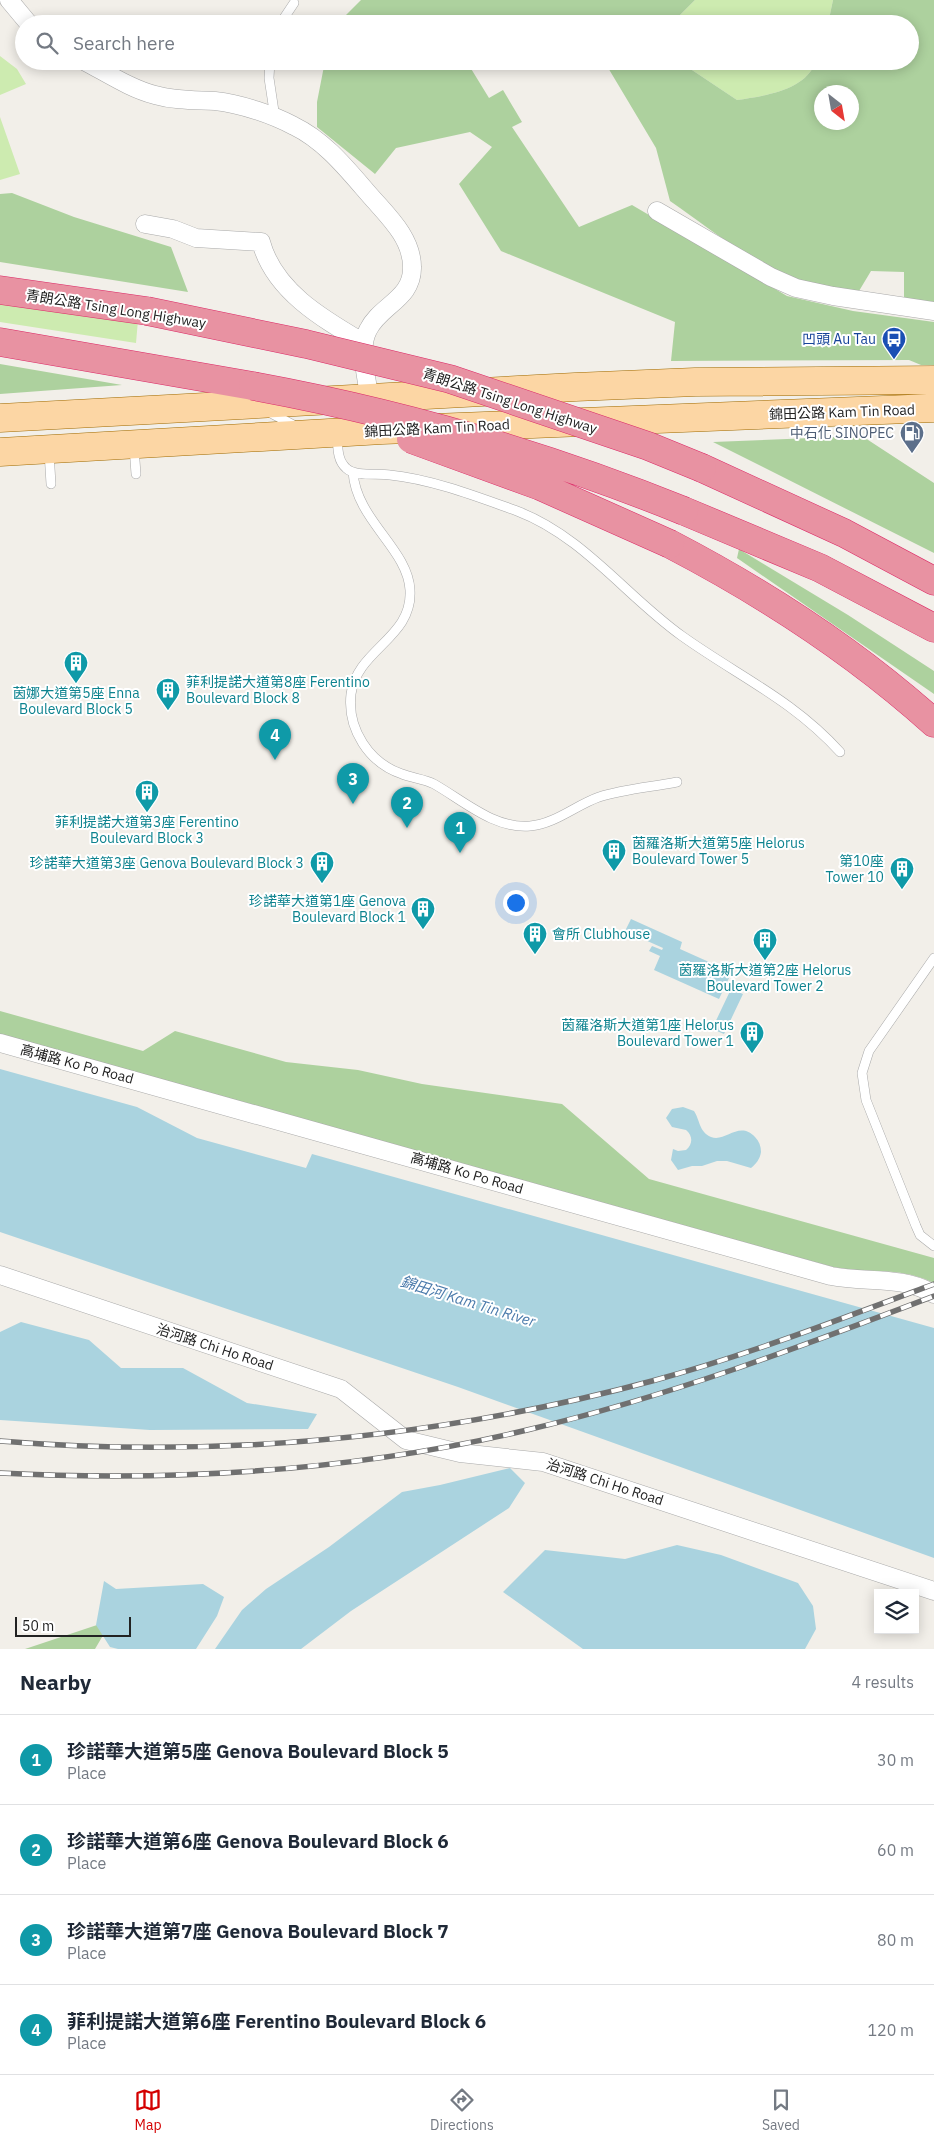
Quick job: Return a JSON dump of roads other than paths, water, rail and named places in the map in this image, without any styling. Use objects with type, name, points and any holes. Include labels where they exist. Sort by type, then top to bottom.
[{"type":"highway","name":"青朗公路 Tsing Long Highway","points":[[0,290],[147,312],[306,344],[450,379],[648,446],[702,468],[844,533],[934,581]]},
{"type":"highway","points":[[0,342],[137,364],[419,442],[540,486],[670,544],[735,578],[794,615],[881,677],[934,723]]},
{"type":"highway","points":[[255,396],[293,394],[427,426],[550,461],[619,485],[820,568],[934,628]]},
{"type":"main road","points":[[0,418],[255,396],[369,397],[696,382],[934,380]]},
{"type":"main road","name":"錦田公路 Kam Tin Road","points":[[0,452],[308,434],[934,408]]},
{"type":"street","points":[[9,0],[22,15]]},
{"type":"street","points":[[102,70],[153,95],[180,101],[216,102],[259,111],[295,126],[332,153],[393,221],[405,239],[412,267],[411,282],[405,292],[368,329],[364,343],[369,397]]},
{"type":"street","points":[[657,211],[771,277],[796,288],[834,296],[934,311]]},
{"type":"street","points":[[144,224],[173,229],[196,238],[261,242],[269,266],[280,282],[328,322],[364,343]]},
{"type":"street","name":"高埔路 Ko Po Road","points":[[0,1043],[831,1276],[848,1279],[908,1282],[934,1294]]},
{"type":"street","name":"治河路 Chi Ho Road","points":[[0,1275],[342,1389],[406,1440],[460,1453],[543,1462],[934,1591]]},
{"type":"lane","points":[[286,15],[294,3]]},
{"type":"lane","points":[[270,70],[270,85],[275,118]]},
{"type":"lane","points":[[255,396],[308,434]]},
{"type":"lane","points":[[337,433],[340,460],[346,469],[353,472],[391,475],[446,488],[519,512],[565,538],[598,561],[634,597],[682,636],[786,702],[819,729],[840,752]]},
{"type":"lane","points":[[134,444],[136,474]]},
{"type":"lane","points":[[49,449],[51,484]]},
{"type":"lane","points":[[353,472],[358,500],[404,568],[410,587],[409,606],[401,626],[365,661],[351,693],[354,724],[370,752],[390,769],[432,783],[497,821],[519,826],[540,824],[599,797],[677,782]]},
{"type":"lane","points":[[934,958],[869,1051],[863,1067],[862,1082],[866,1100],[916,1226],[920,1235],[934,1246]]},
{"type":"water","points":[[631,919],[682,942],[680,949],[709,962],[706,968],[729,978],[719,999],[654,970],[660,956],[649,951],[652,946],[662,950],[663,948],[625,931]]},
{"type":"water","points":[[731,989],[743,994],[724,1034],[712,1029]]},
{"type":"water","name":"錦田河 Kam Tin River","points":[[0,1069],[137,1107],[197,1138],[306,1168],[312,1154],[934,1328],[934,1558],[458,1387],[0,1232]]},
{"type":"water","points":[[683,1107],[694,1111],[702,1129],[711,1137],[722,1137],[738,1131],[749,1132],[760,1144],[761,1152],[759,1159],[751,1168],[727,1161],[717,1161],[678,1170],[671,1160],[673,1149],[678,1151],[686,1150],[691,1143],[691,1137],[686,1130],[672,1127],[666,1118],[672,1109]]},
{"type":"water","points":[[21,1322],[89,1340],[121,1368],[183,1368],[247,1403],[317,1414],[308,1429],[150,1430],[0,1420],[0,1332]]},
{"type":"water","points":[[510,1468],[525,1483],[509,1508],[351,1611],[301,1649],[215,1649],[242,1610],[266,1589],[329,1547],[402,1492]]},
{"type":"water","points":[[677,1545],[721,1555],[798,1583],[813,1606],[816,1629],[805,1649],[583,1649],[503,1592],[545,1550],[625,1559]]},
{"type":"water","points":[[104,1581],[116,1589],[203,1584],[224,1597],[217,1616],[196,1649],[118,1649],[110,1647],[96,1625]]},
{"type":"railway","points":[[0,1441],[82,1446],[165,1447],[247,1445],[329,1439],[410,1430],[491,1417],[572,1401],[688,1371],[794,1336],[934,1284]]},
{"type":"railway","points":[[0,1473],[132,1476],[265,1470],[331,1464],[462,1444],[579,1417],[682,1387],[834,1334],[934,1296]]},
{"type":"place","name":"凹頭 Au Tau","points":[[894,360]]},
{"type":"place","name":"中石化 SINOPEC","points":[[912,454]]},
{"type":"place","name":"茵娜大道第5座 Enna Boulevard Block 5","points":[[76,684]]},
{"type":"place","name":"菲利提諾大道第8座 Ferentino Boulevard Block 8","points":[[168,711]]},
{"type":"place","name":"菲利提諾大道第6座 Ferentino Boulevard Block 6","points":[[275,760]]},
{"type":"place","name":"珍諾華大道第7座 Genova Boulevard Block 7","points":[[353,804]]},
{"type":"place","name":"菲利提諾大道第3座 Ferentino Boulevard Block 3","points":[[147,813]]},
{"type":"place","name":"珍諾華大道第6座 Genova Boulevard Block 6","points":[[407,828]]},
{"type":"place","name":"珍諾華大道第5座 Genova Boulevard Block 5","points":[[460,853]]},
{"type":"place","name":"茵羅洛斯大道第5座 Helorus Boulevard Tower 5","points":[[614,872]]},
{"type":"place","name":"珍諾華大道第3座 Genova Boulevard Block 3","points":[[322,884]]},
{"type":"place","name":"第10座 Tower 10","points":[[902,890]]},
{"type":"place","name":"珍諾華大道第1座 Genova Boulevard Block 1","points":[[423,930]]},
{"type":"place","name":"會所 Clubhouse","points":[[535,955]]},
{"type":"place","name":"茵羅洛斯大道第2座 Helorus Boulevard Tower 2","points":[[765,961]]},
{"type":"place","name":"茵羅洛斯大道第1座 Helorus Boulevard Tower 1","points":[[752,1054]]}]
